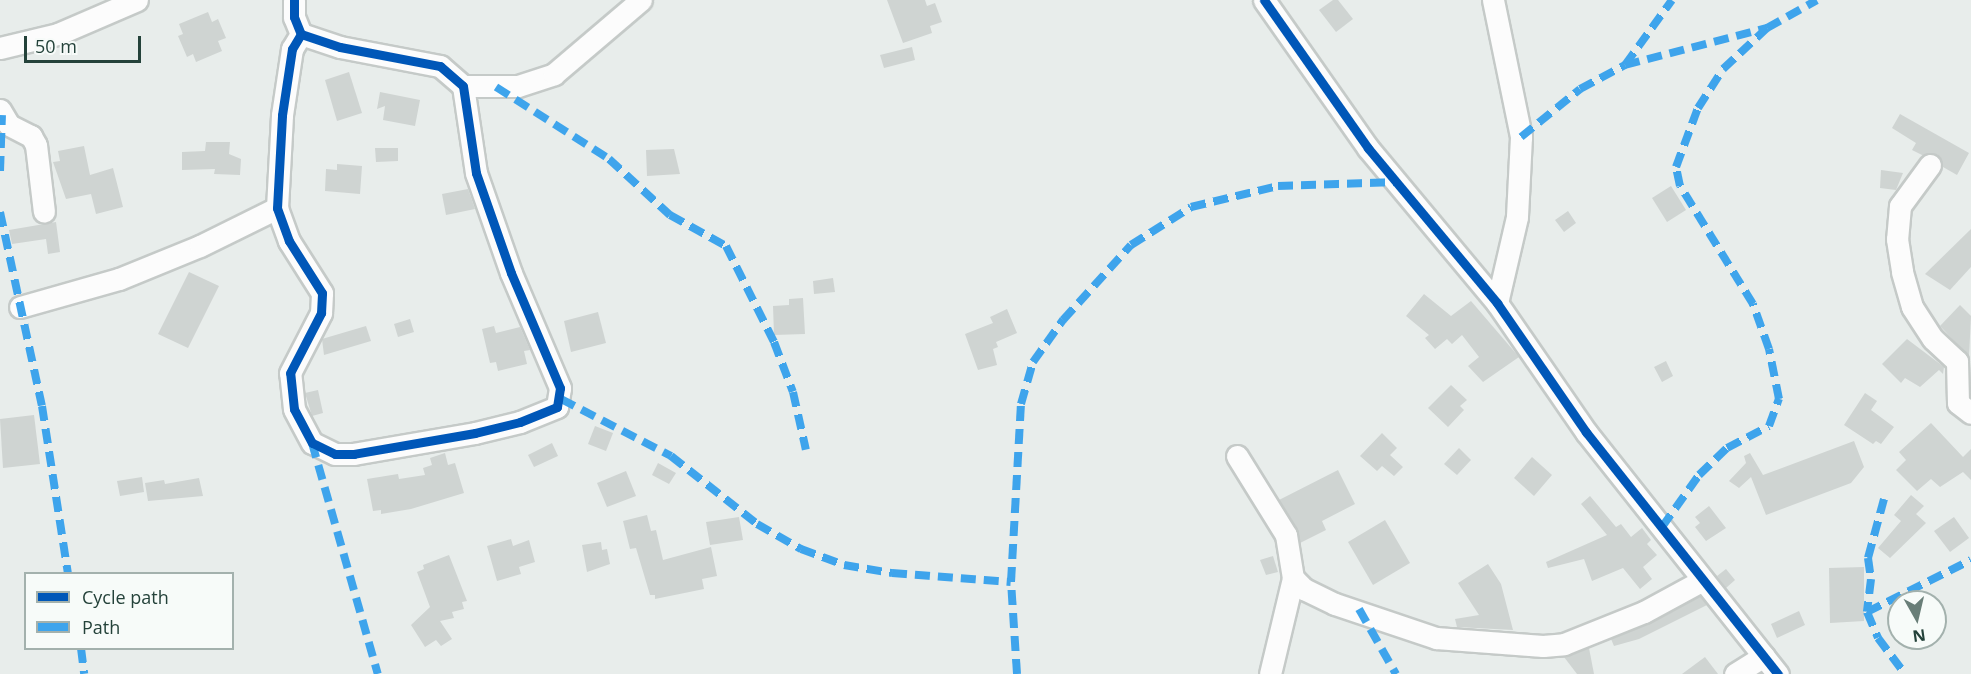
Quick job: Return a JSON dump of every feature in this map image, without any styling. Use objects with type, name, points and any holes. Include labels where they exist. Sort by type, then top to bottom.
[{"type":"street","points":[[0,48],[58,34],[137,0]]},
{"type":"street","points":[[294,0],[294,17],[301,34],[340,47],[440,66],[463,86],[476,173],[511,273],[560,388],[557,407],[520,422],[475,433],[354,454],[335,454],[312,443],[294,409],[290,373],[321,312],[322,293],[289,241],[276,208],[282,115],[292,49],[301,34]]},
{"type":"street","points":[[463,86],[518,86],[554,74],[640,0]]},
{"type":"street","points":[[1264,0],[1368,148],[1497,303],[1586,432],[1778,674]]},
{"type":"street","points":[[1493,0],[1521,137],[1517,217],[1497,303]]},
{"type":"street","points":[[0,111],[9,125],[31,136],[36,144],[44,212]]},
{"type":"street","points":[[1930,165],[1900,206],[1897,239],[1902,272],[1912,307],[1932,339],[1957,361],[1958,403],[1971,413]]},
{"type":"street","points":[[20,307],[119,279],[200,246],[276,208]]},
{"type":"street","points":[[1237,456],[1286,535],[1293,578],[1270,674]]},
{"type":"street","points":[[1293,578],[1318,597],[1436,638],[1543,646],[1564,644],[1612,626],[1703,580]]},
{"type":"street","points":[[1735,674],[1764,656]]},
{"type":"building","points":[[887,0],[925,0],[927,6],[935,3],[942,22],[930,26],[932,33],[903,43]]},
{"type":"building","points":[[1333,0],[1338,0],[1353,19],[1336,32],[1319,10]]},
{"type":"building","points":[[208,12],[212,22],[218,19],[226,38],[218,41],[222,51],[196,62],[193,54],[187,57],[178,36],[183,34],[179,24]]},
{"type":"building","points":[[912,47],[915,60],[884,68],[880,55]]},
{"type":"building","points":[[349,72],[362,113],[337,121],[325,80]]},
{"type":"building","points":[[380,92],[420,100],[415,126],[383,120],[385,106],[377,109]]},
{"type":"building","points":[[1900,114],[1969,153],[1957,175],[1943,167],[1937,154],[1922,155],[1912,150],[1916,143],[1892,128]]},
{"type":"building","points":[[206,142],[230,142],[229,154],[241,159],[240,175],[214,174],[215,169],[182,170],[182,152],[205,151]]},
{"type":"building","points":[[84,146],[90,175],[113,168],[123,207],[96,214],[91,194],[66,199],[53,162],[60,161],[58,151]]},
{"type":"building","points":[[375,148],[398,148],[398,161],[376,162]]},
{"type":"building","points":[[674,149],[680,174],[647,176],[646,150]]},
{"type":"building","points":[[337,164],[362,166],[360,194],[325,191],[326,169],[337,170]]},
{"type":"building","points":[[1881,170],[1903,173],[1896,190],[1880,188]]},
{"type":"building","points":[[1671,186],[1686,210],[1667,222],[1652,198]]},
{"type":"building","points":[[468,189],[475,209],[446,215],[442,194]]},
{"type":"building","points":[[1568,211],[1576,223],[1564,232],[1555,220]]},
{"type":"building","points":[[56,222],[60,252],[48,254],[46,239],[12,244],[9,230]]},
{"type":"building","points":[[1971,229],[1971,267],[1950,290],[1925,274]]},
{"type":"building","points":[[189,272],[219,286],[188,348],[158,334]]},
{"type":"building","points":[[833,278],[835,292],[814,294],[813,281]]},
{"type":"building","points":[[1424,294],[1451,316],[1471,301],[1519,357],[1483,382],[1468,366],[1479,357],[1462,335],[1452,344],[1447,339],[1435,349],[1425,338],[1429,335],[1406,316]]},
{"type":"building","points":[[803,298],[805,334],[774,335],[773,306],[789,305],[789,299]]},
{"type":"building","points":[[1960,305],[1971,316],[1969,357],[1940,326]]},
{"type":"building","points":[[1007,309],[1017,333],[996,342],[998,347],[993,349],[997,365],[978,370],[965,334],[993,323],[990,317]]},
{"type":"building","points":[[598,312],[606,343],[571,352],[564,321]]},
{"type":"building","points":[[410,319],[414,332],[398,337],[394,324]]},
{"type":"building","points":[[366,326],[371,341],[324,355],[322,339]]},
{"type":"building","points":[[494,326],[496,333],[520,327],[530,350],[524,351],[527,364],[498,371],[496,362],[490,363],[482,329]]},
{"type":"building","points":[[1907,339],[1944,367],[1943,374],[1939,370],[1920,387],[1905,378],[1901,383],[1882,364]]},
{"type":"building","points":[[1666,361],[1673,376],[1662,382],[1654,367]]},
{"type":"building","points":[[1451,385],[1467,400],[1460,406],[1464,410],[1448,427],[1428,408]]},
{"type":"building","points":[[318,390],[323,413],[312,416],[305,393]]},
{"type":"building","points":[[1865,393],[1877,401],[1871,410],[1894,427],[1881,444],[1876,441],[1873,444],[1844,425]]},
{"type":"building","points":[[34,415],[40,464],[3,468],[0,419]]},
{"type":"building","points":[[1931,423],[1963,457],[1971,449],[1971,480],[1963,472],[1940,487],[1931,479],[1917,491],[1896,470],[1906,460],[1899,452]]},
{"type":"building","points":[[595,426],[613,433],[606,451],[588,444]]},
{"type":"building","points":[[1382,433],[1397,448],[1390,455],[1403,467],[1394,476],[1382,466],[1377,471],[1360,456]]},
{"type":"building","points":[[1854,441],[1864,467],[1851,483],[1766,515],[1751,477],[1739,488],[1729,481],[1746,463],[1744,456],[1750,453],[1763,475]]},
{"type":"building","points":[[552,443],[558,456],[534,467],[528,455]]},
{"type":"building","points":[[1459,448],[1471,460],[1457,475],[1444,464]]},
{"type":"building","points":[[445,453],[448,465],[455,463],[464,493],[411,509],[381,514],[381,510],[373,511],[367,479],[398,474],[399,479],[425,475],[423,468],[432,465],[430,458]]},
{"type":"building","points":[[1532,457],[1552,475],[1534,496],[1514,478]]},
{"type":"building","points":[[658,463],[676,473],[669,484],[652,475]]},
{"type":"building","points":[[1338,470],[1355,504],[1322,521],[1326,530],[1300,543],[1297,529],[1279,500]]},
{"type":"building","points":[[626,471],[636,496],[607,507],[597,483]]},
{"type":"building","points":[[142,477],[144,492],[120,496],[117,481]]},
{"type":"building","points":[[199,478],[203,496],[148,501],[145,483],[164,480],[165,484]]},
{"type":"building","points":[[1911,495],[1924,506],[1916,514],[1926,523],[1890,558],[1878,548],[1901,521],[1894,515]]},
{"type":"building","points":[[1590,496],[1616,527],[1621,524],[1631,537],[1642,528],[1651,540],[1647,544],[1657,555],[1643,567],[1652,579],[1640,589],[1623,568],[1592,581],[1584,559],[1548,568],[1546,562],[1607,535],[1581,504]]},
{"type":"building","points":[[1709,506],[1726,528],[1706,541],[1695,527],[1700,523],[1695,517]]},
{"type":"building","points":[[647,515],[651,531],[656,530],[663,560],[711,547],[717,576],[702,579],[704,589],[655,599],[655,595],[650,595],[636,548],[630,549],[623,521]]},
{"type":"building","points":[[739,517],[743,540],[710,545],[706,522]]},
{"type":"building","points":[[1954,517],[1969,538],[1950,552],[1934,531]]},
{"type":"building","points":[[1385,520],[1410,563],[1373,585],[1348,542]]},
{"type":"building","points":[[511,539],[513,546],[529,540],[535,562],[519,567],[521,574],[497,581],[487,546]]},
{"type":"building","points":[[601,542],[602,550],[607,549],[610,564],[587,572],[582,545]]},
{"type":"building","points":[[449,555],[467,601],[462,602],[464,609],[452,612],[454,618],[440,621],[452,639],[441,646],[436,640],[425,647],[411,625],[430,607],[417,572],[424,569],[423,565]]},
{"type":"building","points":[[1273,556],[1278,572],[1266,575],[1260,560]]},
{"type":"building","points":[[1488,564],[1501,584],[1513,630],[1457,627],[1455,619],[1479,615],[1458,583]]},
{"type":"building","points":[[1864,567],[1864,621],[1830,623],[1829,568]]},
{"type":"building","points":[[1726,569],[1735,580],[1726,588],[1717,576]]},
{"type":"building","points":[[1700,596],[1707,605],[1639,639],[1614,646],[1611,639]]},
{"type":"building","points":[[1799,611],[1805,625],[1777,638],[1771,624]]},
{"type":"building","points":[[1589,648],[1594,674],[1577,674],[1564,657]]},
{"type":"building","points":[[1705,657],[1718,674],[1682,674]]},
{"type":"marked path","points":[[1625,65],[1672,0]]},
{"type":"marked path","points":[[1662,527],[1699,475],[1727,448],[1769,426],[1779,399],[1769,349],[1753,304],[1680,186],[1676,167],[1698,108],[1723,69],[1767,28],[1817,0]]},
{"type":"marked path","points":[[1521,137],[1580,89],[1625,65],[1767,28]]},
{"type":"marked path","points":[[496,87],[609,159],[670,215],[726,246],[774,342],[793,392],[806,450]]},
{"type":"marked path","points":[[0,171],[2,115]]},
{"type":"marked path","points":[[1017,674],[1011,582],[1021,404],[1033,362],[1063,320],[1131,245],[1191,207],[1278,186],[1397,182]]},
{"type":"marked path","points":[[0,212],[42,406],[68,572]]},
{"type":"marked path","points":[[561,399],[671,456],[757,524],[801,549],[844,565],[892,573],[1011,582]]},
{"type":"marked path","points":[[312,443],[378,674]]},
{"type":"marked path","points":[[1884,499],[1868,558],[1871,579],[1867,612],[1878,638],[1905,674]]},
{"type":"marked path","points":[[1867,612],[1971,560]]},
{"type":"marked path","points":[[1359,609],[1396,674]]},
{"type":"marked path","points":[[81,650],[84,674]]},
{"type":"cycle path","points":[[294,0],[294,17],[301,34],[340,47],[440,66],[463,86],[476,173],[511,273],[560,388],[557,407],[520,422],[475,433],[354,454],[335,454],[312,443],[294,409],[290,373],[321,313],[322,293],[289,241],[277,208],[282,115],[292,49],[301,34]]},
{"type":"cycle path","points":[[1264,0],[1368,148],[1497,303],[1586,432],[1778,674]]}]
